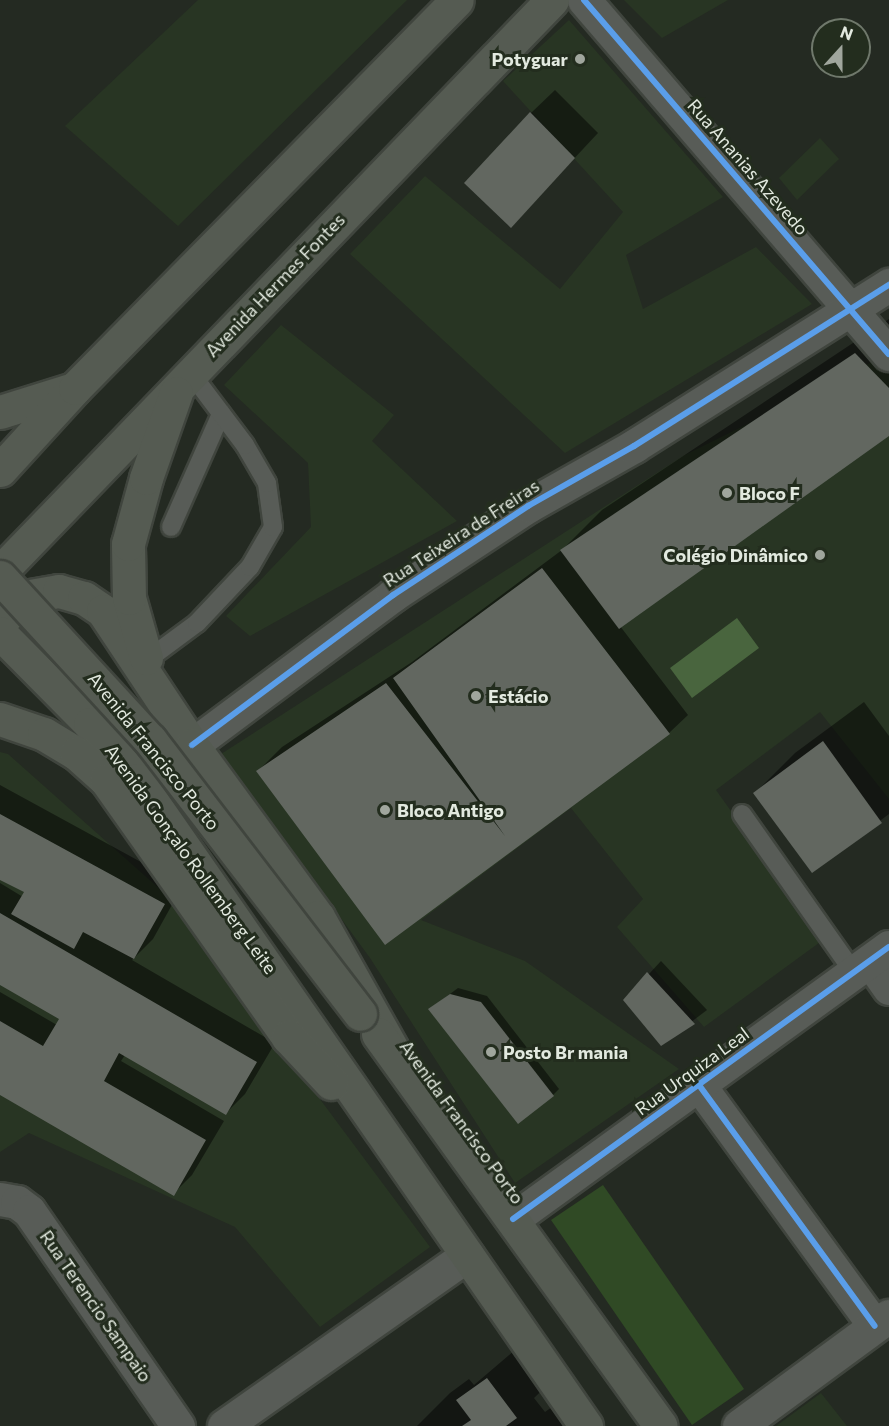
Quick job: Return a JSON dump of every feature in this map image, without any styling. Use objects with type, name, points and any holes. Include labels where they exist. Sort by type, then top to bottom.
[{"type":"main road","points":[[0,470],[75,388],[457,0]]},
{"type":"main road","name":"Avenida Hermes Fontes","points":[[0,572],[185,377],[552,0]]},
{"type":"main road","points":[[150,673],[129,598],[128,544],[146,478],[185,377]]},
{"type":"main road","points":[[0,412],[75,388]]},
{"type":"main road","name":"Avenida Francisco Porto","points":[[0,577],[150,740],[360,1014],[392,1050],[661,1426]]},
{"type":"main road","points":[[0,622],[30,596],[58,591],[84,598],[103,611],[150,673],[192,745],[318,917],[392,1050]]},
{"type":"main road","name":"Avenida Gonçalo Rollemberg Leite","points":[[0,633],[90,724],[137,780],[387,1135]]},
{"type":"main road","points":[[0,719],[44,734],[68,748],[106,780],[288,1037],[387,1135],[586,1426]]},
{"type":"street","name":"Rua Ananias Azevedo","points":[[584,0],[889,354]]},
{"type":"street","name":"Rua Teixeira de Freiras","points":[[192,745],[400,590],[528,506],[634,446],[853,310],[889,285]]},
{"type":"street","points":[[871,960],[889,988]]},
{"type":"street","name":"Rua Urquiza Leal","points":[[513,1219],[871,960]]},
{"type":"street","points":[[699,1084],[882,1321],[739,1426]]},
{"type":"street","name":"Rua Terencio Sampaio","points":[[2,1198],[29,1211],[178,1426]]},
{"type":"street","points":[[224,1426],[467,1255]]},
{"type":"lane","points":[[150,673],[250,567],[273,527],[267,483],[221,414],[185,377]]},
{"type":"lane","points":[[171,527],[221,414]]},
{"type":"lane","points":[[742,814],[871,960]]},
{"type":"shaded area","points":[[198,0],[407,0],[178,226],[65,126]]},
{"type":"shaded area","points":[[624,0],[728,0],[662,38]]},
{"type":"shaded area","points":[[569,20],[723,197],[626,255],[643,309],[756,247],[812,304],[565,453],[350,254],[425,176],[560,289],[623,212],[503,81]]},
{"type":"shaded area","points":[[820,138],[839,159],[797,200],[779,178]]},
{"type":"shaded area","points":[[281,325],[394,415],[372,441],[457,521],[250,636],[226,616],[311,527],[308,463],[224,385]]},
{"type":"shaded area","points":[[878,359],[889,372],[889,799],[820,712],[716,790],[823,940],[704,1027],[617,927],[643,899],[571,808],[421,920],[525,961],[679,1069],[515,1183],[370,958],[221,754],[683,456]]},
{"type":"shaded area","points":[[737,618],[759,648],[692,698],[670,668]]},
{"type":"shaded area","points":[[0,752],[8,754],[171,899],[430,1247],[320,1327],[235,1227],[29,1133],[0,1152]]},
{"type":"shaded area","points":[[603,1185],[744,1389],[692,1425],[551,1220]]},
{"type":"shaded area","points":[[821,1393],[847,1426],[776,1426]]},
{"type":"building","points":[[530,112],[575,158],[511,228],[464,183]]},
{"type":"building","name":"Bloco F","points":[[855,353],[889,388],[889,436],[619,629],[560,550]]},
{"type":"building","points":[[542,568],[670,734],[385,945],[256,771],[386,683],[505,836],[393,678]]},
{"type":"building","points":[[823,741],[882,823],[812,873],[753,793]]},
{"type":"building","points":[[0,814],[165,904],[134,959],[83,932],[74,949],[11,914],[24,892],[0,880]]},
{"type":"building","points":[[0,913],[257,1062],[226,1115],[119,1053],[104,1081],[206,1140],[174,1196],[0,1095],[0,1021],[43,1046],[59,1019],[0,985]]},
{"type":"building","points":[[647,972],[695,1024],[661,1046],[623,1000]]},
{"type":"building","name":"Posto Br mania","points":[[450,994],[481,1002],[554,1096],[518,1124],[428,1009]]},
{"type":"building","points":[[487,1378],[517,1418],[506,1426],[462,1426],[471,1420],[456,1400]]},
{"type":"cycle path","points":[[584,0],[889,354]]},
{"type":"cycle path","points":[[192,745],[393,595],[528,506],[634,446],[889,285]]},
{"type":"cycle path","points":[[513,1219],[889,947]]},
{"type":"cycle path","points":[[699,1085],[875,1326]]},
{"type":"place","name":"Potyguar","points":[[580,59]]},
{"type":"place","name":"Bloco F","points":[[727,493]]},
{"type":"place","name":"Colégio Dinâmico","points":[[820,555]]},
{"type":"place","name":"Estácio","points":[[476,696]]},
{"type":"place","name":"Bloco Antigo","points":[[385,810]]},
{"type":"place","name":"Posto Br mania","points":[[491,1052]]}]
